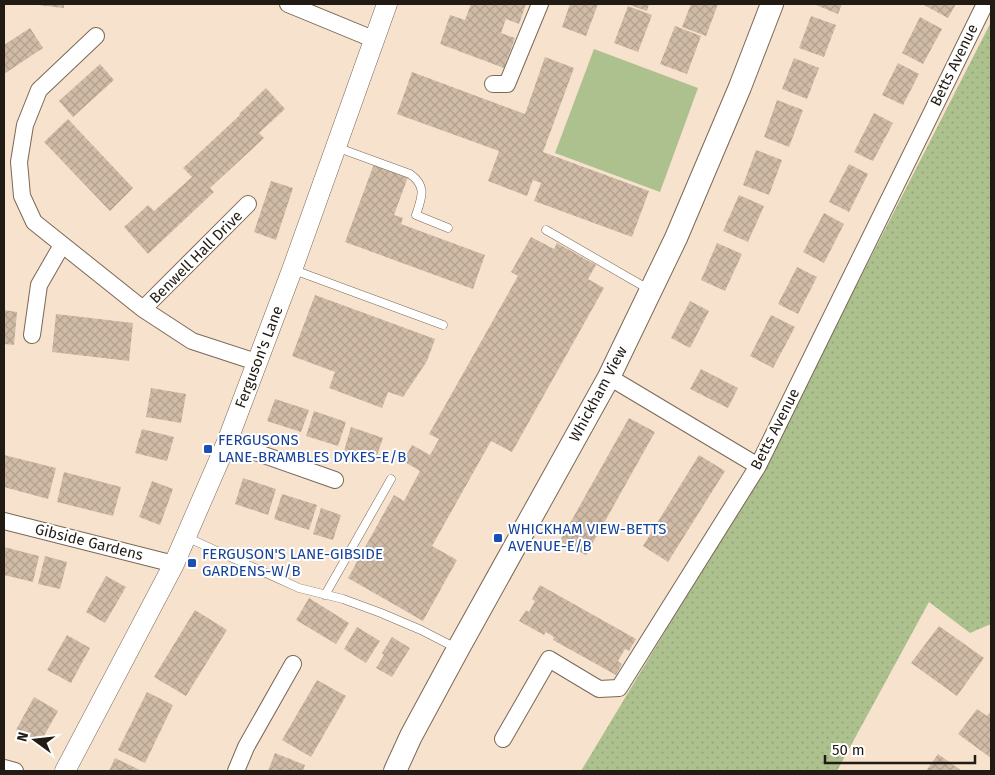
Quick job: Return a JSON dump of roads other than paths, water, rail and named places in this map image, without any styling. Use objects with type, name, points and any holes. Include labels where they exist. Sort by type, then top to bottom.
[{"type":"main road","name":"Whickham View","points":[[395,771],[411,736],[458,649],[609,377],[676,238],[737,96],[772,4]]},
{"type":"street","points":[[288,4],[374,39]]},
{"type":"street","name":"Ferguson's Lane","points":[[65,771],[174,564],[227,442],[292,270],[387,4]]},
{"type":"street","points":[[493,84],[507,84],[540,4]]},
{"type":"street","name":"Betts Avenue","points":[[503,739],[549,659],[599,689],[619,688],[758,466],[985,4]]},
{"type":"street","name":"Benwell Hall Drive","points":[[96,36],[39,90],[25,125],[19,162],[22,196],[34,222],[143,309],[192,341],[256,362]]},
{"type":"street","name":"Benwell Hall Drive","points":[[143,309],[248,204]]},
{"type":"street","points":[[32,334],[39,285],[62,245]]},
{"type":"street","points":[[609,377],[758,466]]},
{"type":"street","points":[[227,442],[335,480]]},
{"type":"street","name":"Gibside Gardens","points":[[4,521],[174,564]]},
{"type":"street","points":[[236,771],[246,747],[293,664]]},
{"type":"street","points":[[4,768],[15,771]]},
{"type":"lane","points":[[335,146],[410,174],[418,179],[422,197],[416,215],[448,228]]},
{"type":"lane","points":[[546,230],[651,291]]},
{"type":"lane","points":[[292,270],[443,325]]},
{"type":"lane","points":[[325,595],[391,479]]},
{"type":"lane","points":[[186,537],[299,588],[343,599],[381,613],[421,630],[458,649]]},
{"type":"place","name":"FERGUSONS LANE-BRAMBLES DYKES-E/B","points":[[208,449]]},
{"type":"place","name":"WHICKHAM VIEW-BETTS AVENUE-E/B","points":[[498,538]]},
{"type":"place","name":"FERGUSON'S LANE-GIBSIDE GARDENS-W/B","points":[[192,563]]}]
